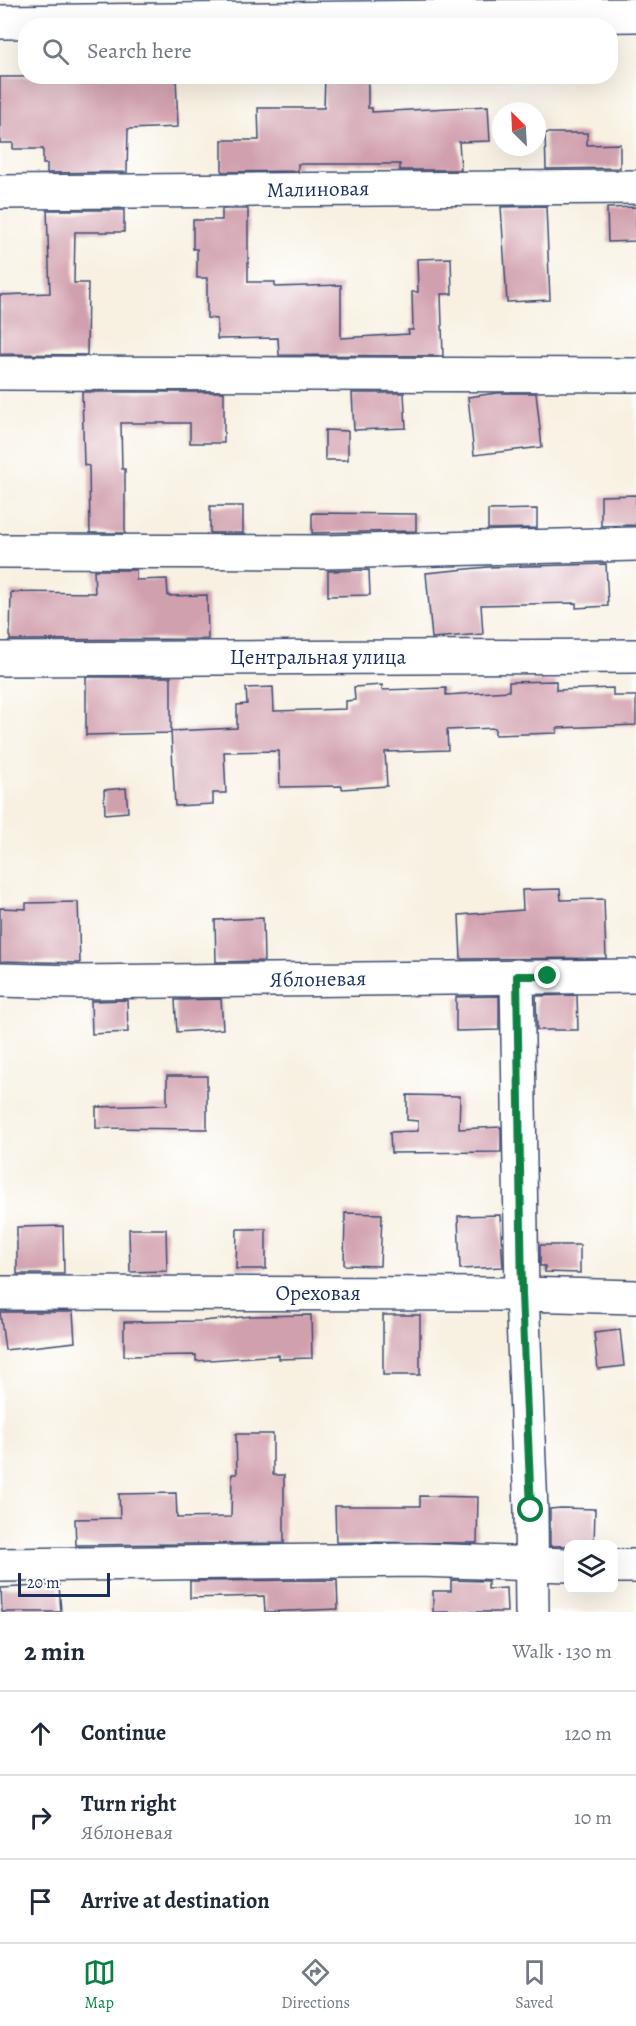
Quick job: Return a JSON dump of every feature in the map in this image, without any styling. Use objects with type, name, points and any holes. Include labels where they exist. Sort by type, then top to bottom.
[{"type":"street","points":[[318,18],[636,15]]},
{"type":"street","points":[[0,21],[18,21]]},
{"type":"street","name":"Малиновая","points":[[0,192],[636,187]]},
{"type":"street","points":[[0,373],[636,375]]},
{"type":"street","points":[[0,551],[162,554],[636,544]]},
{"type":"street","name":"Центральная улица","points":[[0,659],[636,656]]},
{"type":"street","points":[[517,976],[522,1294],[532,1612]]},
{"type":"street","name":"Яблоневая","points":[[0,980],[76,982],[636,976]]},
{"type":"street","name":"Ореховая","points":[[0,1293],[522,1294],[636,1297]]},
{"type":"street","points":[[0,1565],[420,1560],[564,1565]]},
{"type":"street","points":[[618,1566],[636,1566]]},
{"type":"building","points":[[0,77],[18,77],[18,84],[176,84],[178,127],[128,129],[127,172],[47,173],[47,164],[43,164],[43,149],[13,149],[13,143],[0,143]]},
{"type":"building","points":[[325,84],[368,84],[368,108],[372,108],[372,112],[488,106],[490,141],[459,142],[461,170],[400,170],[400,164],[298,164],[298,171],[222,172],[222,140],[259,140],[258,108],[324,108]]},
{"type":"building","points":[[546,133],[587,133],[587,145],[620,144],[620,168],[546,169]]},
{"type":"building","points":[[546,206],[550,300],[507,302],[501,207]]},
{"type":"building","points":[[636,207],[636,241],[608,242],[607,208]]},
{"type":"building","points":[[222,209],[248,209],[248,282],[275,282],[275,287],[341,285],[341,338],[409,334],[408,330],[413,330],[412,292],[418,292],[417,259],[451,258],[452,294],[441,294],[443,356],[279,355],[278,338],[217,339],[217,319],[207,318],[207,278],[197,278],[197,249],[193,249],[193,220],[222,220]]},
{"type":"building","points":[[47,210],[124,210],[124,232],[75,232],[74,283],[88,283],[87,355],[0,354],[0,295],[50,293]]},
{"type":"building","points":[[82,392],[224,392],[224,443],[190,443],[190,423],[121,423],[122,469],[125,469],[125,533],[90,533],[89,466],[84,465]]},
{"type":"building","points":[[352,393],[404,393],[406,428],[354,430]]},
{"type":"building","points":[[497,393],[536,393],[542,447],[474,455],[468,397]]},
{"type":"building","points":[[325,430],[348,431],[348,460],[325,460]]},
{"type":"building","points":[[636,495],[636,525],[601,526],[601,496]]},
{"type":"building","points":[[210,506],[243,506],[243,533],[210,533]]},
{"type":"building","points":[[537,509],[537,528],[488,529],[488,510]]},
{"type":"building","points":[[312,513],[416,514],[416,531],[312,533]]},
{"type":"building","points":[[606,564],[608,606],[576,608],[576,603],[481,605],[483,634],[432,638],[426,573],[488,567]]},
{"type":"building","points":[[94,570],[136,570],[136,580],[167,579],[168,596],[207,595],[208,639],[10,640],[11,592],[95,593]]},
{"type":"building","points":[[369,570],[370,595],[328,596],[328,571]]},
{"type":"building","points":[[86,677],[171,677],[171,733],[86,735]]},
{"type":"building","points":[[556,681],[556,690],[613,688],[613,696],[636,696],[636,725],[557,728],[557,733],[495,735],[495,728],[447,730],[448,750],[385,752],[387,786],[342,789],[342,786],[280,787],[279,751],[224,752],[226,793],[213,793],[213,804],[175,806],[171,731],[237,728],[237,705],[247,704],[246,688],[273,687],[274,711],[346,709],[346,701],[355,700],[354,687],[382,685],[382,690],[446,688],[446,695],[509,691],[509,682]]},
{"type":"building","points":[[126,788],[128,812],[105,814],[104,790]]},
{"type":"building","points":[[560,889],[561,900],[604,899],[606,958],[461,959],[459,915],[523,910],[522,890]]},
{"type":"building","points":[[78,902],[80,963],[0,961],[0,908],[26,909],[26,903]]},
{"type":"building","points":[[263,918],[264,961],[216,962],[215,920]]},
{"type":"building","points":[[577,995],[578,1030],[537,1030],[536,996]]},
{"type":"building","points":[[499,996],[499,1030],[456,1031],[456,997]]},
{"type":"building","points":[[221,999],[223,1029],[177,1032],[175,1000]]},
{"type":"building","points":[[127,1000],[128,1032],[92,1034],[91,1001]]},
{"type":"building","points":[[167,1076],[207,1076],[207,1129],[96,1128],[96,1107],[167,1105]]},
{"type":"building","points":[[407,1095],[460,1096],[459,1129],[501,1127],[501,1152],[391,1153],[390,1132],[418,1131],[418,1121],[407,1120]]},
{"type":"building","points":[[345,1213],[382,1214],[380,1266],[344,1265]]},
{"type":"building","points":[[500,1215],[503,1267],[460,1269],[458,1216]]},
{"type":"building","points":[[63,1226],[64,1274],[17,1274],[17,1227]]},
{"type":"building","points":[[129,1229],[166,1229],[167,1271],[130,1272]]},
{"type":"building","points":[[237,1229],[266,1229],[266,1269],[236,1269]]},
{"type":"building","points":[[540,1245],[580,1245],[580,1273],[545,1272],[545,1266],[540,1266]]},
{"type":"building","points":[[0,1312],[73,1312],[75,1342],[5,1350]]},
{"type":"building","points":[[311,1315],[312,1358],[279,1359],[279,1355],[196,1361],[196,1355],[124,1356],[124,1322],[203,1321],[252,1316]]},
{"type":"building","points":[[383,1315],[420,1315],[420,1375],[383,1375]]},
{"type":"building","points":[[620,1330],[624,1366],[598,1369],[594,1333]]},
{"type":"building","points":[[236,1434],[273,1434],[273,1475],[284,1475],[284,1543],[76,1545],[75,1519],[120,1518],[119,1494],[176,1493],[177,1518],[231,1517],[232,1474],[237,1474]]},
{"type":"building","points":[[420,1496],[478,1497],[477,1543],[336,1542],[335,1506],[420,1506]]},
{"type":"building","points":[[550,1509],[595,1509],[594,1540],[564,1540],[564,1546],[550,1546]]},
{"type":"building","points":[[337,1580],[338,1609],[265,1612],[264,1596],[190,1598],[190,1581]]},
{"type":"building","points":[[451,1580],[488,1581],[488,1589],[506,1588],[507,1612],[433,1612],[433,1591],[451,1591]]},
{"type":"building","points":[[59,1585],[61,1612],[2,1612],[1,1588]]},
{"type":"route","points":[[531,1510],[522,1294],[517,976],[548,976]]}]
